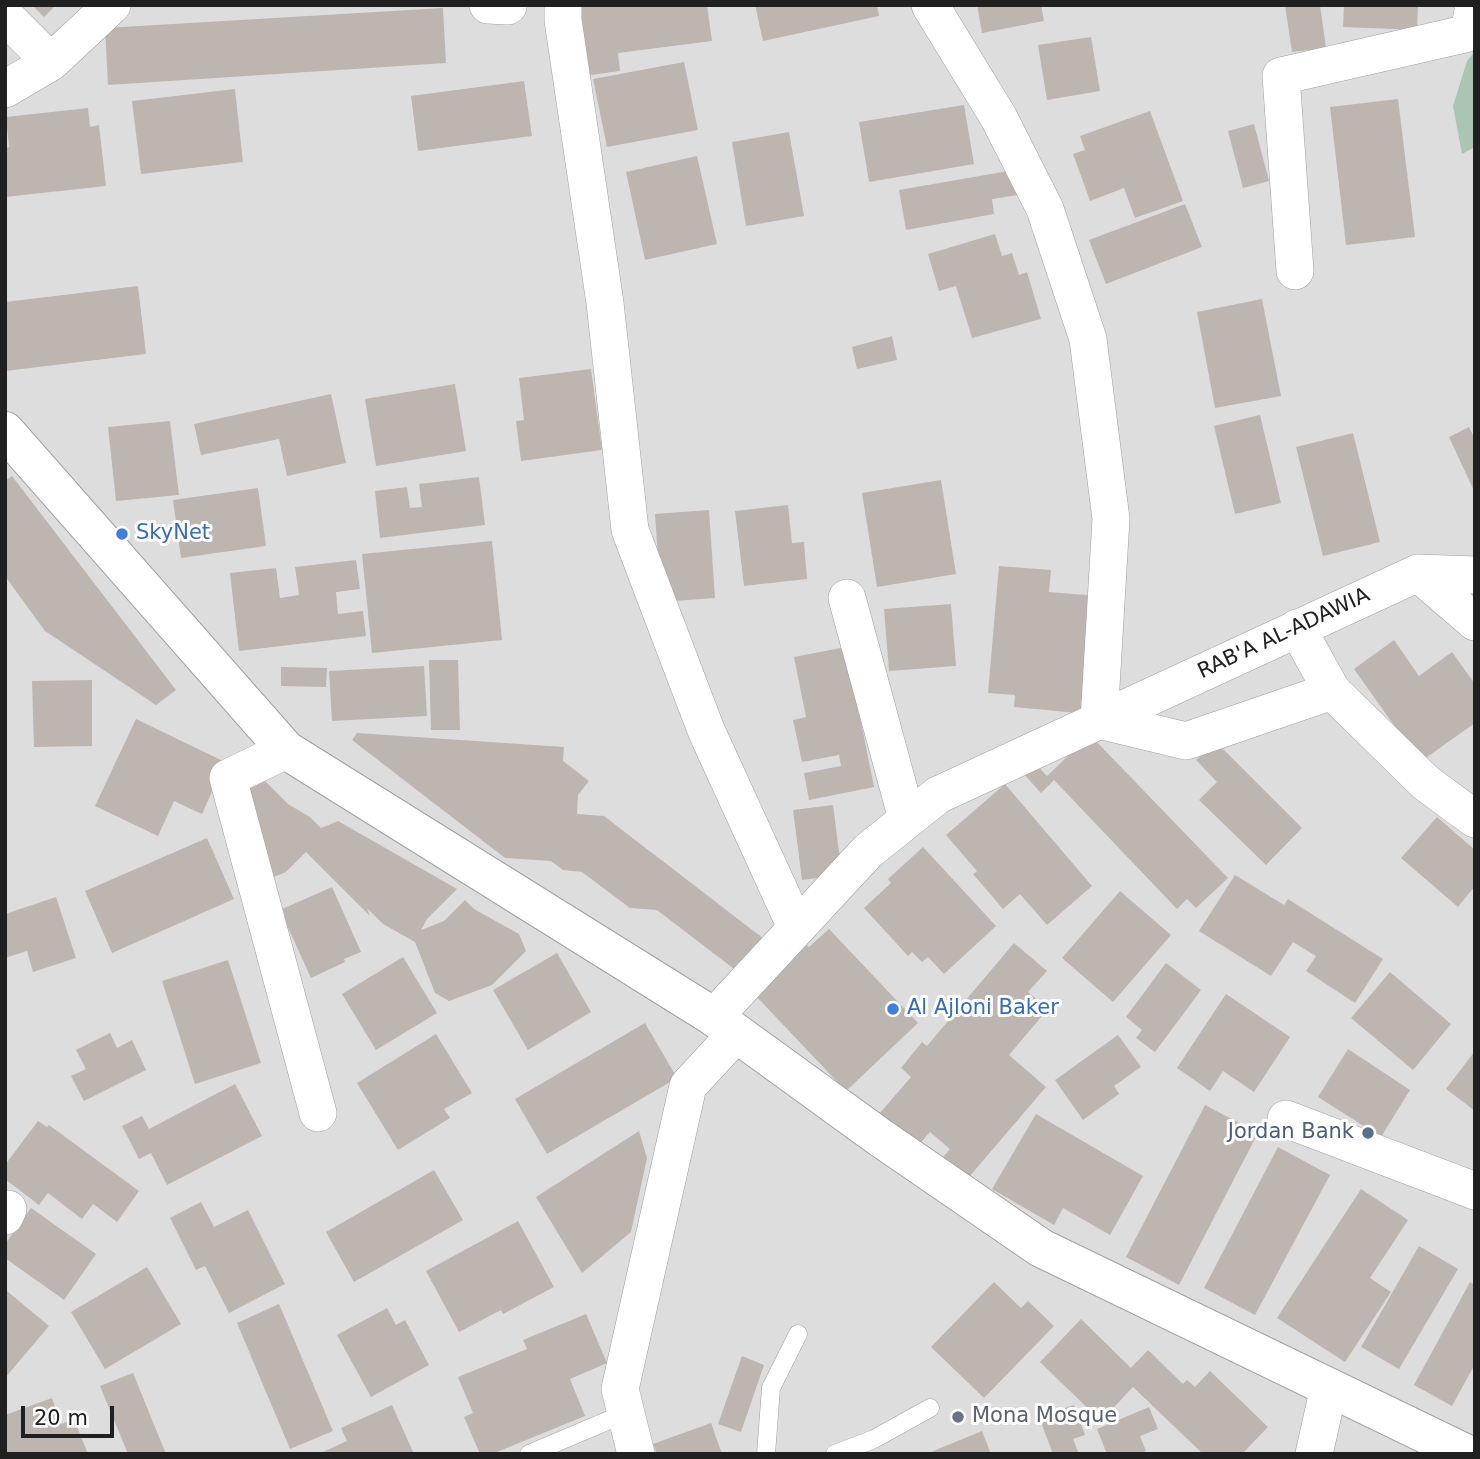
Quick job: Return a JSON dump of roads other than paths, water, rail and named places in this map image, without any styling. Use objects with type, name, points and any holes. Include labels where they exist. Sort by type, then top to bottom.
[{"type":"street","points":[[5,89],[51,62],[112,5]]},
{"type":"street","points":[[488,5],[508,6]]},
{"type":"street","points":[[563,5],[605,303],[630,530],[706,730],[796,927]]},
{"type":"street","points":[[930,5],[999,118],[1045,209],[1088,339],[1111,519],[1100,720],[1186,741],[1332,691]]},
{"type":"street","points":[[1295,271],[1281,76],[1469,33],[1474,5]]},
{"type":"street","points":[[5,16],[51,62]]},
{"type":"street","points":[[5,431],[286,750],[725,1026],[1041,1248],[1467,1454]]},
{"type":"street","points":[[1418,573],[1475,622]]},
{"type":"street","name":"RAB'A AL-ADAWIA","points":[[636,1454],[620,1389],[688,1086],[725,1026],[796,927],[868,851],[938,794],[1297,628],[1418,573],[1475,575]]},
{"type":"street","points":[[846,598],[907,820]]},
{"type":"street","points":[[1297,628],[1332,691],[1426,782],[1475,819]]},
{"type":"street","points":[[286,750],[228,778],[318,1113]]},
{"type":"street","points":[[1286,1119],[1475,1191]]},
{"type":"street","points":[[1314,1454],[1329,1387]]},
{"type":"lane","points":[[766,1454],[771,1388],[798,1334]]},
{"type":"lane","points":[[835,1454],[877,1446],[930,1408]]},
{"type":"lane","points":[[529,1454],[626,1413]]},
{"type":"place","name":"SkyNet","points":[[122,534]]},
{"type":"place","name":"Al Ajloni Baker","points":[[893,1009]]},
{"type":"place","name":"Jordan Bank","points":[[1368,1133]]},
{"type":"place","name":"Mona Mosque","points":[[958,1417]]}]
